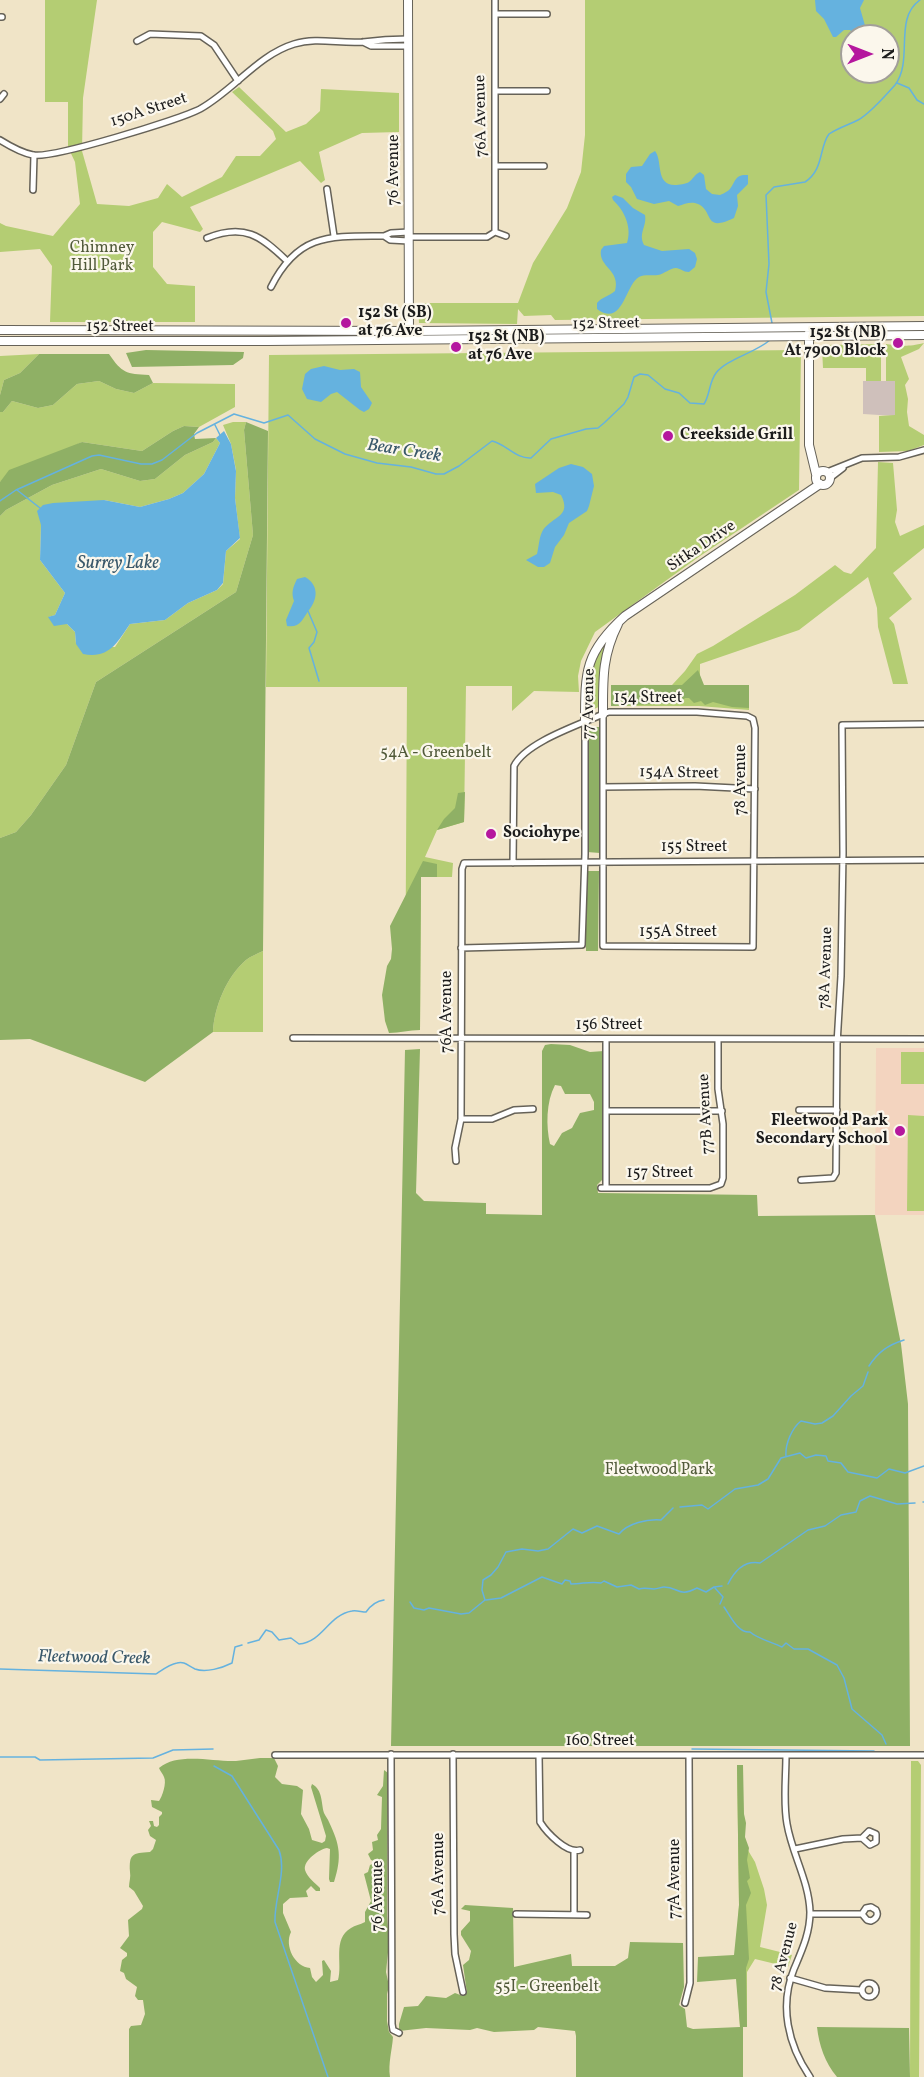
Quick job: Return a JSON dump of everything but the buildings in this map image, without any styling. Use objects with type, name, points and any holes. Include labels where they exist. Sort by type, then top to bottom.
[{"type":"main road","name":"76 Avenue","points":[[408,0],[409,340]]},
{"type":"main road","points":[[809,326],[810,452],[822,476]]},
{"type":"main road","name":"152 Street","points":[[0,330],[409,331],[924,326]]},
{"type":"main road","name":"152 Street","points":[[0,341],[924,335]]},
{"type":"main road","name":"Sitka Drive","points":[[620,620],[799,497],[822,476]]},
{"type":"main road","name":"77 Avenue","points":[[603,714],[604,663],[620,620]]},
{"type":"main road","name":"77 Avenue","points":[[585,722],[585,682],[590,662],[602,639],[620,620]]},
{"type":"street","name":"76A Avenue","points":[[495,0],[495,232]]},
{"type":"street","points":[[495,14],[547,14]]},
{"type":"street","points":[[137,41],[150,34],[201,36],[214,45],[238,81]]},
{"type":"street","name":"150A Street","points":[[34,155],[70,149],[178,118],[200,109],[273,54],[295,44],[324,40],[363,42],[380,39],[408,43]]},
{"type":"street","points":[[495,91],[547,91]]},
{"type":"street","points":[[0,140],[34,155],[33,190]]},
{"type":"street","points":[[496,166],[544,166]]},
{"type":"street","points":[[327,189],[334,236]]},
{"type":"street","points":[[207,238],[224,232],[248,232],[263,239],[286,260]]},
{"type":"street","points":[[271,287],[286,260],[313,244],[334,236],[384,236],[391,233],[409,237],[487,237],[495,232],[506,236]]},
{"type":"street","points":[[822,476],[862,458],[899,457],[924,450]]},
{"type":"street","name":"154 Street","points":[[513,863],[514,771],[517,761],[538,744],[609,712],[703,712],[745,716],[754,721]]},
{"type":"street","name":"77 Avenue","points":[[603,714],[603,946]]},
{"type":"street","name":"78 Avenue","points":[[753,947],[754,721]]},
{"type":"street","name":"77 Avenue","points":[[461,948],[582,945],[585,862],[585,722]]},
{"type":"street","name":"78A Avenue","points":[[801,1180],[833,1178],[836,1173],[837,1039],[841,976],[843,860],[842,725],[924,724]]},
{"type":"street","name":"154A Street","points":[[603,787],[695,786],[755,789]]},
{"type":"street","name":"155 Street","points":[[464,863],[924,860]]},
{"type":"street","name":"76A Avenue","points":[[456,1161],[455,1148],[461,1119],[461,948],[464,863]]},
{"type":"street","name":"155A Street","points":[[603,946],[753,947]]},
{"type":"street","name":"156 Street","points":[[293,1038],[924,1039]]},
{"type":"street","points":[[606,1039],[606,1111],[722,1111]]},
{"type":"street","name":"77B Avenue","points":[[718,1040],[723,1178],[719,1185]]},
{"type":"street","points":[[461,1119],[492,1119],[514,1110],[533,1109]]},
{"type":"street","points":[[800,1110],[837,1110]]},
{"type":"street","name":"157 Street","points":[[606,1111],[603,1188],[710,1188],[719,1185]]},
{"type":"street","name":"76 Avenue","points":[[391,1754],[392,2024],[394,2032],[399,2033]]},
{"type":"street","name":"76A Avenue","points":[[453,1754],[454,1934],[455,1954],[463,1992]]},
{"type":"street","name":"160 Street","points":[[275,1755],[924,1755]]},
{"type":"street","points":[[539,1755],[540,1822],[568,1850],[577,1851],[574,1914]]},
{"type":"street","name":"77A Avenue","points":[[685,2003],[690,1983],[689,1755]]},
{"type":"street","name":"78 Avenue","points":[[786,1755],[786,1816],[808,1892],[810,1914],[804,1945],[790,1978],[787,2024],[793,2048],[810,2077]]},
{"type":"street","points":[[795,1849],[843,1839],[862,1838]]},
{"type":"street","points":[[516,1914],[587,1915]]},
{"type":"street","points":[[810,1914],[862,1914]]},
{"type":"street","points":[[790,1978],[825,1988],[861,1990]]},
{"type":"shaded area","points":[[863,381],[895,381],[895,416],[863,414]]},
{"type":"shaded area","name":"Fleetwood Park Secondary School","points":[[876,1048],[924,1048],[924,1215],[875,1215]]},
{"type":"green space","name":"Chimney Hill Park","points":[[45,0],[97,0],[83,98],[82,151],[97,204],[129,206],[158,198],[167,184],[182,197],[222,177],[236,156],[260,156],[276,139],[273,131],[232,92],[239,87],[286,132],[306,124],[320,111],[321,89],[399,93],[399,132],[362,133],[319,152],[325,180],[321,183],[300,161],[190,207],[203,229],[200,232],[162,222],[153,232],[153,267],[167,284],[195,286],[195,322],[50,322],[52,266],[40,249],[0,252],[0,223],[53,236],[80,204],[75,162],[68,147],[68,102],[45,102]]},
{"type":"green space","points":[[585,0],[924,0],[924,316],[555,320],[551,315],[524,316],[518,309],[517,324],[419,323],[418,303],[518,303],[533,263],[567,208],[581,172],[585,135]]},
{"type":"green space","points":[[924,343],[919,349],[901,357],[909,379],[905,385],[909,426],[924,435],[924,445],[908,451],[879,452],[879,416],[895,415],[895,381],[886,381],[886,344],[905,346]]},
{"type":"green space","points":[[881,344],[881,381],[866,381],[866,368],[823,368],[822,348],[825,345]]},
{"type":"green space","points":[[146,350],[244,352],[243,358],[233,365],[132,367],[126,353]]},
{"type":"green space","name":"54A - Greenbelt","points":[[801,350],[799,490],[700,556],[595,632],[581,661],[578,676],[579,692],[534,691],[512,711],[512,686],[466,686],[464,822],[437,830],[425,857],[453,863],[452,877],[421,877],[420,1030],[405,1030],[407,687],[266,687],[269,355]]},
{"type":"green space","points":[[39,354],[20,373],[4,380],[0,395],[0,356]]},
{"type":"green space","points":[[39,354],[109,354],[121,369],[130,373],[149,375],[153,383],[134,393],[116,389],[99,381],[77,384],[53,405],[38,408],[12,401],[3,412],[0,412],[0,395],[4,380],[20,373]]},
{"type":"green space","points":[[99,381],[116,389],[134,393],[153,383],[235,384],[235,407],[199,427],[184,426],[173,431],[142,451],[82,442],[0,482],[0,412],[3,412],[12,401],[38,408],[53,405],[77,384]]},
{"type":"green space","points":[[246,422],[244,430],[253,535],[236,592],[96,682],[66,765],[31,815],[16,832],[0,838],[0,516],[6,510],[52,485],[101,469],[140,481],[155,479],[185,455],[213,442],[216,438],[220,443],[204,474],[183,493],[140,507],[104,500],[41,525],[40,560],[65,593],[55,615],[49,617],[67,624],[75,632],[76,644],[115,647],[130,624],[165,620],[188,603],[217,590],[223,584],[226,551],[240,539],[235,498],[236,470],[231,444],[223,425]]},
{"type":"green space","points":[[246,422],[268,431],[263,951],[246,960],[227,983],[216,1012],[213,1032],[145,1082],[30,1039],[0,1040],[0,838],[16,832],[31,815],[66,765],[96,682],[236,592],[253,535],[244,430]]},
{"type":"green space","points":[[184,426],[199,427],[194,434],[195,439],[216,438],[213,442],[185,455],[155,479],[140,481],[101,469],[52,485],[6,510],[0,516],[0,482],[9,470],[82,442],[142,451]]},
{"type":"green space","points":[[878,462],[893,463],[897,510],[895,522],[900,536],[924,525],[924,548],[893,573],[912,599],[889,618],[894,624],[908,684],[893,684],[868,577],[799,630],[700,664],[700,685],[749,685],[749,710],[699,706],[611,706],[611,685],[672,685],[697,654],[795,595],[835,565],[851,574],[876,548]]},
{"type":"green space","points":[[611,632],[603,659],[601,706],[587,712],[588,682],[592,662]]},
{"type":"green space","points":[[698,670],[704,685],[749,685],[749,708],[732,707],[713,702],[705,705],[701,701],[694,703],[689,698],[676,703],[611,706],[611,685],[682,685]]},
{"type":"green space","points":[[588,727],[600,727],[600,853],[587,852]]},
{"type":"green space","points":[[465,792],[464,822],[437,830],[455,808],[458,793]]},
{"type":"green space","points":[[423,861],[437,864],[437,877],[421,877],[420,1030],[389,1033],[382,995],[387,966],[391,959],[390,926]]},
{"type":"green space","points":[[586,871],[599,871],[598,951],[586,951]]},
{"type":"green space","points":[[263,951],[263,1032],[213,1032],[216,1012],[227,983],[246,960]]},
{"type":"green space","name":"Fleetwood Park","points":[[545,1045],[570,1045],[590,1052],[604,1051],[604,1178],[597,1185],[598,1193],[757,1195],[758,1216],[875,1215],[901,1344],[908,1404],[910,1746],[391,1746],[405,1050],[420,1049],[416,1193],[424,1201],[486,1203],[486,1214],[542,1215],[542,1051]],"holes":[[[555,1085],[561,1086],[565,1094],[590,1094],[594,1102],[594,1110],[580,1113],[572,1128],[562,1133],[554,1146],[550,1144],[547,1122],[548,1106]]]},
{"type":"green space","points":[[901,1052],[924,1052],[924,1084],[901,1084]]},
{"type":"green space","points":[[908,1115],[924,1116],[924,1211],[907,1211]]},
{"type":"green space","points":[[274,1758],[278,1766],[275,1777],[282,1784],[297,1786],[303,1790],[301,1814],[312,1840],[322,1843],[326,1836],[312,1784],[316,1787],[320,1793],[324,1813],[338,1844],[339,1858],[334,1882],[330,1882],[329,1879],[330,1849],[320,1850],[307,1862],[305,1870],[320,1891],[316,1891],[311,1886],[306,1891],[308,1897],[290,1898],[283,1904],[283,1913],[291,1932],[289,1943],[292,1955],[300,1964],[310,1968],[316,1982],[323,1975],[322,1961],[324,1960],[331,1971],[330,1982],[338,1980],[342,1939],[351,1928],[365,1922],[365,1912],[371,1901],[364,1874],[368,1872],[370,1865],[376,1862],[371,1860],[368,1854],[373,1850],[372,1842],[378,1840],[377,1835],[381,1829],[382,1797],[377,1795],[383,1786],[384,1770],[388,1773],[387,1916],[389,1943],[386,1972],[389,1986],[387,2021],[389,2032],[393,2037],[390,2077],[129,2077],[129,2029],[131,2026],[141,2025],[145,2014],[143,2000],[138,2000],[135,1996],[137,1987],[120,1971],[122,1960],[127,1953],[120,1948],[129,1936],[128,1920],[143,1906],[129,1887],[130,1861],[135,1854],[150,1852],[156,1840],[150,1836],[148,1830],[151,1826],[149,1821],[153,1821],[154,1826],[157,1827],[162,1814],[152,1807],[151,1800],[159,1801],[164,1790],[165,1780],[159,1768],[176,1760],[186,1759],[236,1761]]},
{"type":"green space","points":[[911,1761],[918,1761],[921,1765],[919,2077],[910,2077]]},
{"type":"green space","points":[[737,1765],[742,1765],[743,1842],[755,1862],[767,1905],[760,1947],[792,1955],[788,1967],[755,1959],[747,1972],[747,2027],[740,2027],[736,1962],[739,1905]]},
{"type":"green space","name":"55I - Greenbelt","points":[[737,1765],[743,1765],[745,1837],[749,1848],[747,1860],[750,1878],[747,1881],[751,1893],[746,1905],[749,1959],[746,1968],[747,2027],[743,2027],[743,2077],[576,2077],[575,2031],[538,2027],[534,2030],[494,2032],[477,2028],[470,2030],[426,2028],[399,2031],[404,2007],[418,2006],[426,1996],[446,1998],[455,1993],[463,1996],[467,1993],[463,1965],[469,1960],[471,1951],[461,1935],[461,1931],[470,1921],[470,1911],[461,1909],[465,1905],[513,1908],[514,1967],[571,1954],[572,1966],[615,1966],[628,1958],[630,1942],[683,1943],[684,1987],[679,2005],[685,2009],[687,2027],[693,2029],[740,2027],[736,1979],[697,1982],[698,1957],[734,1955],[739,1905]]},
{"type":"green space","points":[[817,2027],[909,2028],[910,2077],[837,2077],[823,2054]]},
{"type":"water","points":[[815,0],[864,0],[860,8],[865,24],[840,24],[840,34],[833,37],[824,19],[816,11]]},
{"type":"water","points":[[655,151],[662,177],[669,184],[689,182],[700,172],[704,175],[706,189],[712,194],[720,195],[729,190],[738,177],[748,175],[748,184],[737,195],[738,206],[734,218],[718,223],[713,222],[703,207],[695,203],[678,206],[669,201],[654,204],[637,199],[626,182],[626,174],[631,167],[642,166],[650,154]]},
{"type":"water","points":[[615,195],[623,198],[645,215],[642,237],[644,245],[662,251],[689,249],[695,253],[697,259],[695,267],[689,272],[676,268],[658,275],[639,277],[634,281],[618,309],[613,313],[606,313],[597,309],[597,303],[615,291],[616,284],[615,278],[603,261],[601,250],[604,246],[627,243],[629,232],[621,209],[613,200],[612,197]]},
{"type":"water","points":[[324,366],[340,370],[354,369],[360,372],[361,387],[372,403],[369,409],[364,412],[360,410],[337,392],[321,402],[307,399],[302,389],[305,374],[311,369]]},
{"type":"water","name":"Surrey Lake","points":[[224,431],[231,444],[236,471],[235,498],[240,538],[226,551],[223,583],[217,590],[188,603],[165,620],[130,624],[106,652],[83,654],[76,644],[75,632],[67,624],[54,626],[48,617],[55,615],[65,593],[40,560],[41,525],[37,511],[43,505],[53,503],[104,500],[140,507],[169,499],[183,493],[204,474],[220,443],[216,438]]},
{"type":"water","points":[[571,464],[583,467],[592,474],[594,486],[589,506],[587,511],[569,523],[555,547],[550,563],[544,567],[538,567],[526,560],[537,554],[543,530],[563,512],[564,502],[561,495],[553,492],[536,493],[535,484],[559,468]]},
{"type":"water","points":[[305,577],[315,588],[314,601],[300,623],[287,626],[286,620],[294,601],[294,585],[297,579]]},
{"type":"waterway","name":"Bear Creek","points":[[772,323],[766,292],[769,264],[766,195],[774,187],[805,182],[811,177],[818,165],[829,134],[858,120],[895,85],[903,64],[907,18],[912,8],[920,0]]},
{"type":"waterway","points":[[899,84],[909,88],[917,100],[924,104]]},
{"type":"waterway","name":"Bear Creek","points":[[0,501],[16,490],[92,456],[99,455],[141,464],[152,464],[162,460],[197,433],[234,414],[264,423],[288,415],[315,439],[345,454],[377,463],[411,467],[436,474],[444,474],[459,466],[492,441],[521,456],[531,458],[551,439],[598,428],[624,404],[634,377],[640,374],[648,375],[665,389],[679,393],[690,403],[704,404],[714,377],[721,368],[770,340]]},
{"type":"waterway","points":[[215,425],[220,435]]},
{"type":"waterway","points":[[17,490],[40,508]]},
{"type":"waterway","points":[[308,611],[317,632],[309,648],[319,681]]},
{"type":"waterway","points":[[869,1366],[884,1350],[904,1340]]},
{"type":"waterway","points":[[786,1456],[788,1441],[798,1424],[801,1421],[822,1423],[833,1416],[863,1386],[868,1372]]},
{"type":"waterway","name":"Fleetwood Creek","points":[[680,1507],[702,1505],[708,1509],[735,1489],[758,1485],[768,1479],[781,1458],[800,1453],[806,1458],[816,1455],[826,1456],[828,1461],[841,1463],[848,1472],[877,1478],[889,1469],[905,1473],[924,1466]]},
{"type":"waterway","points":[[728,1584],[733,1575],[744,1565],[760,1563],[808,1530],[825,1526],[841,1515],[856,1512],[860,1501],[870,1496],[897,1504],[915,1503]]},
{"type":"waterway","name":"Fleetwood Creek","points":[[410,1602],[414,1608],[424,1610],[429,1608],[461,1614],[469,1613],[485,1600],[482,1590],[483,1580],[498,1567],[506,1552],[522,1549],[538,1551],[548,1549],[573,1529],[582,1533],[597,1526],[619,1534],[638,1522],[661,1520],[673,1508]]},
{"type":"waterway","points":[[486,1600],[501,1598],[542,1577],[562,1584],[565,1580],[570,1581],[571,1584],[604,1581],[617,1587],[631,1585],[639,1589],[669,1587],[682,1592],[697,1588],[706,1592],[714,1587],[722,1586]]},
{"type":"waterway","points":[[715,1588],[723,1597],[720,1604]]},
{"type":"waterway","name":"Fleetwood Creek","points":[[248,1643],[259,1640],[266,1630],[272,1632],[279,1640],[291,1638],[299,1644],[307,1642],[314,1639],[344,1613],[366,1612],[374,1604],[384,1600]]},
{"type":"waterway","points":[[724,1607],[735,1624],[742,1630],[782,1647],[786,1643],[794,1649],[808,1649],[837,1665],[844,1678],[852,1709],[882,1735],[886,1744]]},
{"type":"waterway","name":"Fleetwood Creek","points":[[0,1669],[156,1674],[174,1664],[184,1663],[195,1669],[209,1670],[232,1663],[235,1647],[242,1645]]},
{"type":"waterway","points":[[0,1757],[35,1757],[40,1760],[153,1758],[173,1750],[213,1749]]},
{"type":"waterway","points":[[692,1749],[874,1751]]},
{"type":"waterway","points":[[214,1766],[232,1776],[279,1850],[282,1867],[275,1922],[328,2077]]},
{"type":"place","name":"152 St (SB) at 76 Ave","points":[[346,323]]},
{"type":"place","name":"152 St (NB) At 7900 Block","points":[[898,343]]},
{"type":"place","name":"152 St (NB) at 76 Ave","points":[[456,347]]},
{"type":"place","name":"Creekside Grill","points":[[668,436]]},
{"type":"place","name":"Sociohype","points":[[491,834]]},
{"type":"place","name":"Fleetwood Park Secondary School","points":[[900,1131]]}]
